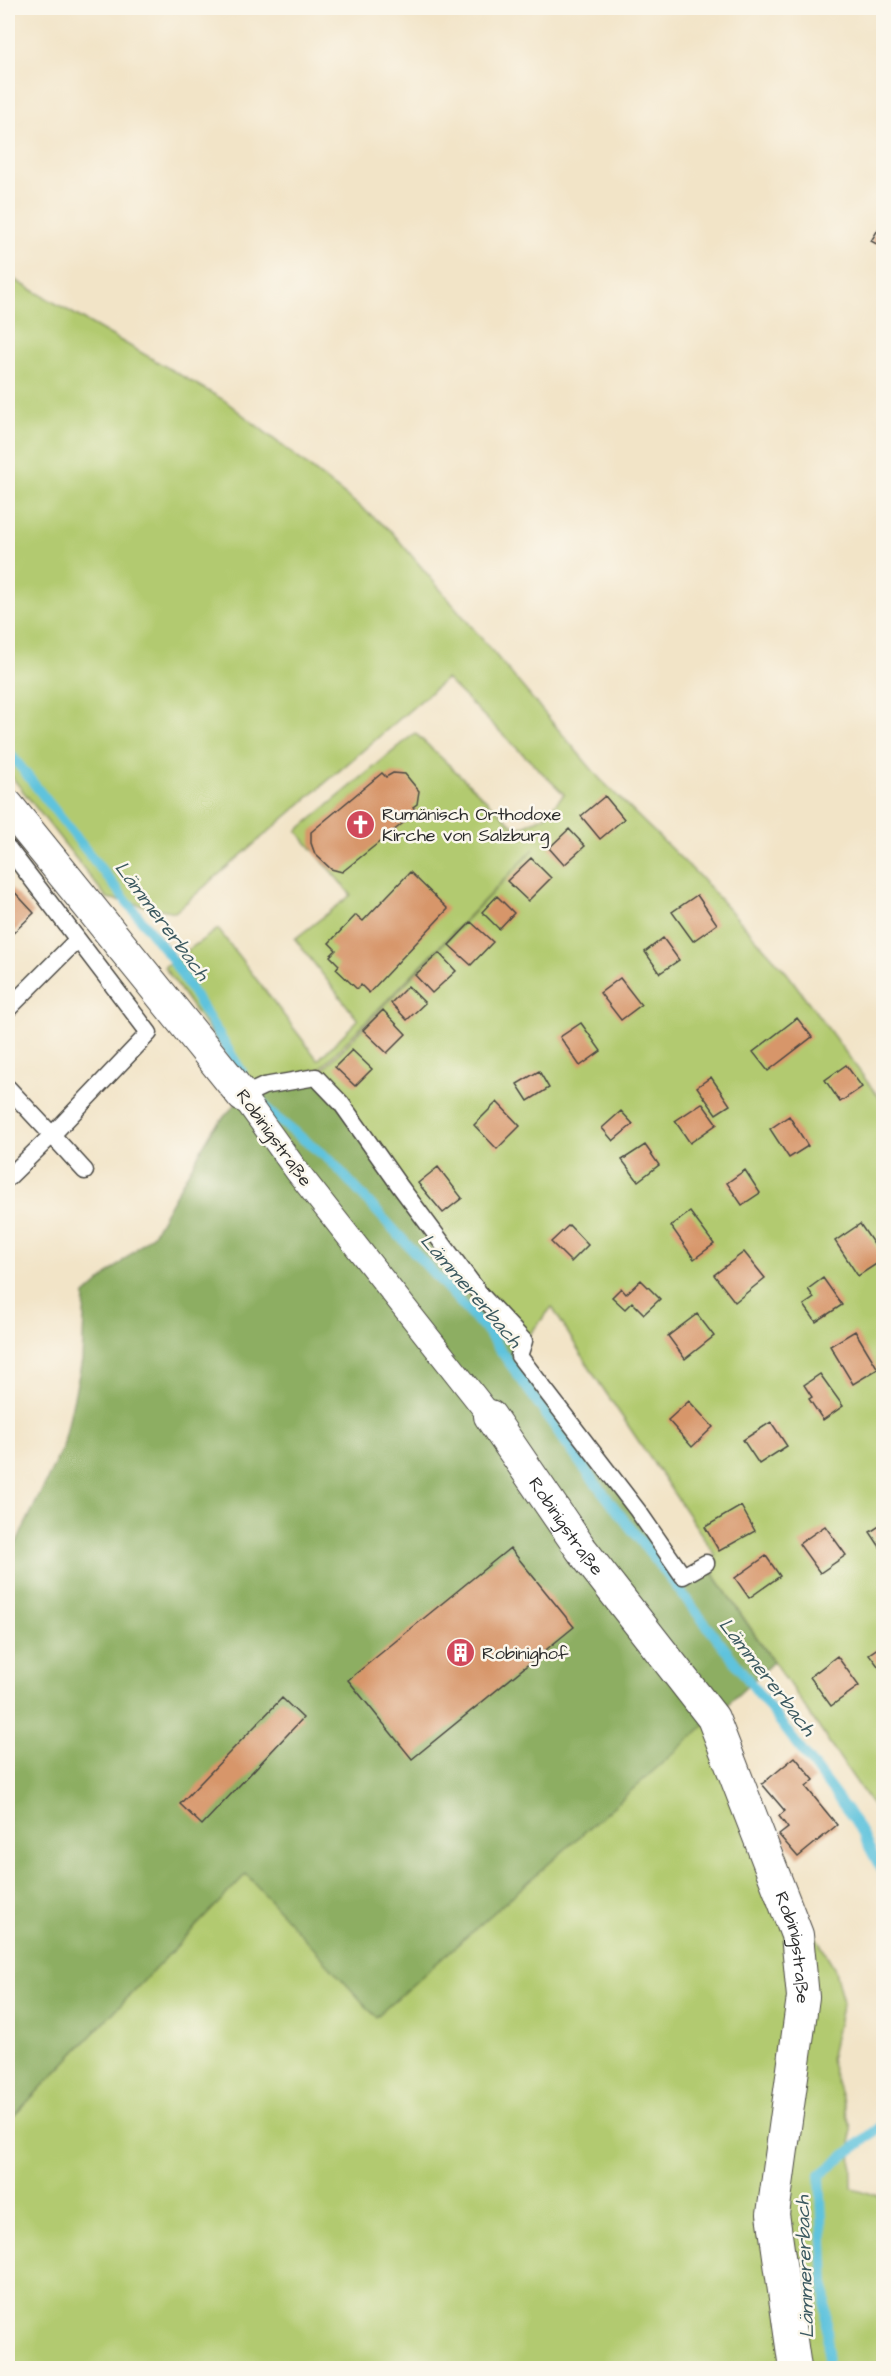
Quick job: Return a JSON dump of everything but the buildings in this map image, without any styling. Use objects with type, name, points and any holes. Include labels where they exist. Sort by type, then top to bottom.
[{"type":"street","name":"Robinigstraße","points":[[8,806],[254,1091],[304,1180],[490,1416],[581,1549],[713,1718],[797,1935],[803,1996],[773,2214],[795,2368]]},
{"type":"lane","points":[[8,848],[149,1034],[8,1178]]},
{"type":"lane","points":[[8,1009],[77,940]]},
{"type":"lane","points":[[254,1091],[316,1077],[341,1103],[480,1294],[524,1341],[519,1356],[638,1511],[683,1576],[706,1563]]},
{"type":"lane","points":[[8,1088],[85,1171]]},
{"type":"green space","points":[[8,276],[224,400],[391,531],[600,779],[698,875],[787,973],[883,1103],[883,1821],[706,1563],[716,1556],[594,1375],[552,1307],[524,1341],[316,1077],[534,849],[320,1069],[246,1083],[164,967],[218,929],[318,1060],[358,1020],[295,939],[351,895],[297,831],[415,733],[517,829],[545,816],[564,794],[446,679],[175,912],[107,898],[8,772]]},
{"type":"green space","points":[[316,1077],[524,1341],[519,1356],[683,1576],[706,1563],[773,1662],[376,2017],[246,1874],[8,2122],[8,1560],[63,1447],[82,1361],[85,1295],[153,1234],[213,1129],[243,1096]]},
{"type":"green space","points":[[713,1718],[797,1935],[773,2214],[795,2368],[8,2368],[8,2122],[246,1874]]},
{"type":"green space","points":[[800,1929],[812,1930],[834,1967],[843,2002],[830,2060],[851,2127],[852,2188],[879,2196],[884,2240],[884,2368],[796,2368],[783,2252]]},
{"type":"waterway","name":"Lämmererbach","points":[[8,751],[172,959],[242,1072]]},
{"type":"waterway","name":"Lämmererbach","points":[[252,1087],[270,1113],[331,1161],[489,1334],[583,1467],[855,1821],[884,1875]]},
{"type":"waterway","name":"Lämmererbach","points":[[827,2368],[820,2175],[884,2124]]},
{"type":"place","name":"Rumänisch Orthodoxe Kirche von Salzburg","points":[[361,824]]},
{"type":"place","name":"Robinighof","points":[[461,1653]]}]
